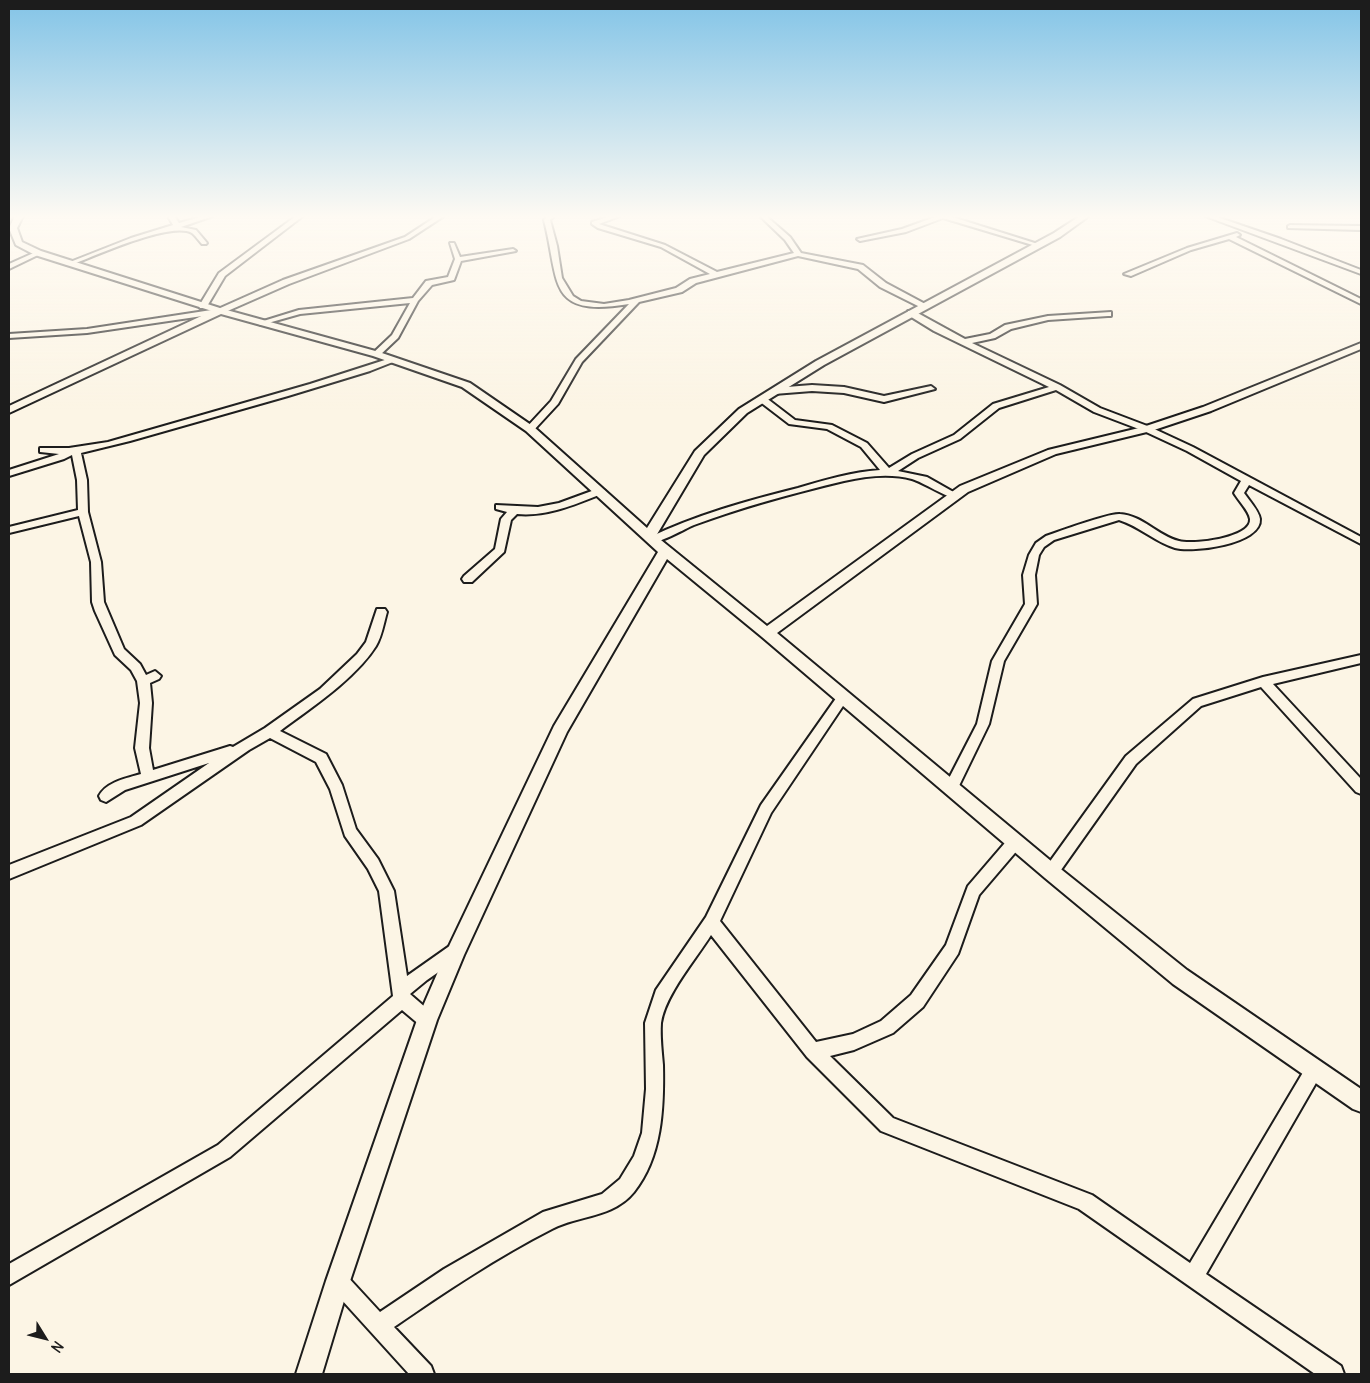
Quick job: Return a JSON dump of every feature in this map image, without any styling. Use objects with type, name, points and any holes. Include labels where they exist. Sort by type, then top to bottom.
[{"type":"street","points":[[121,281],[202,306],[376,354],[466,385],[530,429],[655,542],[1180,977],[1361,1101]]},
{"type":"street","points":[[202,306],[218,281]]},
{"type":"street","points":[[9,410],[220,311],[290,281]]},
{"type":"street","points":[[376,354],[395,336],[415,300],[429,283],[440,281]]},
{"type":"street","points":[[560,281],[570,297],[578,303],[596,305],[636,301],[679,290],[686,284],[696,281]]},
{"type":"street","points":[[878,281],[925,306]]},
{"type":"street","points":[[309,1374],[338,1281],[427,1020],[456,950],[560,730],[699,453],[724,427],[743,411],[774,391],[820,363],[972,281]]},
{"type":"street","points":[[1318,281],[1361,302]]},
{"type":"street","points":[[261,323],[299,312],[415,300]]},
{"type":"street","points":[[530,429],[555,402],[579,361],[636,301]]},
{"type":"street","points":[[9,336],[87,331],[220,311]]},
{"type":"street","points":[[911,314],[963,342],[1057,387],[1097,410],[1147,429],[1247,479],[1361,541]]},
{"type":"street","points":[[963,342],[992,336],[1008,327],[1048,318],[1108,314]]},
{"type":"street","points":[[767,633],[953,496],[1052,452],[1147,429],[1207,409],[1361,346]]},
{"type":"street","points":[[43,450],[56,453],[101,446],[269,400],[394,360]]},
{"type":"street","points":[[888,473],[915,456],[957,437],[996,406],[1057,387]]},
{"type":"street","points":[[774,391],[812,388],[844,390],[884,399],[931,390]]},
{"type":"street","points":[[762,399],[792,422],[829,428],[864,445],[888,473]]},
{"type":"street","points":[[9,473],[62,457],[75,449]]},
{"type":"street","points":[[75,449],[80,463],[83,512],[96,562],[98,602],[119,652],[149,678],[142,748],[148,777]]},
{"type":"street","points":[[655,542],[730,508],[858,474],[888,473],[930,481],[941,486],[953,496]]},
{"type":"street","points":[[951,788],[983,724],[998,661],[1031,604],[1029,575],[1034,555],[1040,545],[1050,538],[1119,517],[1133,521],[1183,546],[1214,544],[1248,533],[1254,526],[1255,518],[1239,493],[1247,479]]},
{"type":"street","points":[[500,507],[513,512],[527,513],[547,510],[600,491]]},
{"type":"street","points":[[9,530],[83,512]]},
{"type":"street","points":[[468,579],[500,550],[506,519],[513,512]]},
{"type":"street","points":[[9,872],[136,820],[244,746],[270,732],[324,692],[361,657],[372,643],[381,612]]},
{"type":"street","points":[[1051,872],[1131,760],[1197,702],[1263,682],[1361,659]]},
{"type":"street","points":[[1263,682],[1361,788]]},
{"type":"street","points":[[378,1326],[451,1276],[550,1219],[607,1202],[627,1186],[642,1161],[651,1133],[655,1089],[653,1023],[662,996],[711,922],[766,809],[843,697]]},
{"type":"street","points":[[270,732],[321,758],[337,789],[350,832],[373,864],[386,892],[402,995],[427,1020]]},
{"type":"street","points":[[106,796],[120,786],[244,746]]},
{"type":"street","points":[[813,1051],[854,1042],[887,1028],[917,1001],[952,949],[973,891],[1015,842]]},
{"type":"street","points":[[711,922],[813,1051],[887,1125],[1085,1202],[1333,1374]]},
{"type":"street","points":[[9,1275],[224,1151],[300,1089],[402,995],[422,974],[456,950]]},
{"type":"street","points":[[1194,1276],[1314,1070]]},
{"type":"street","points":[[338,1281],[423,1374]]}]
